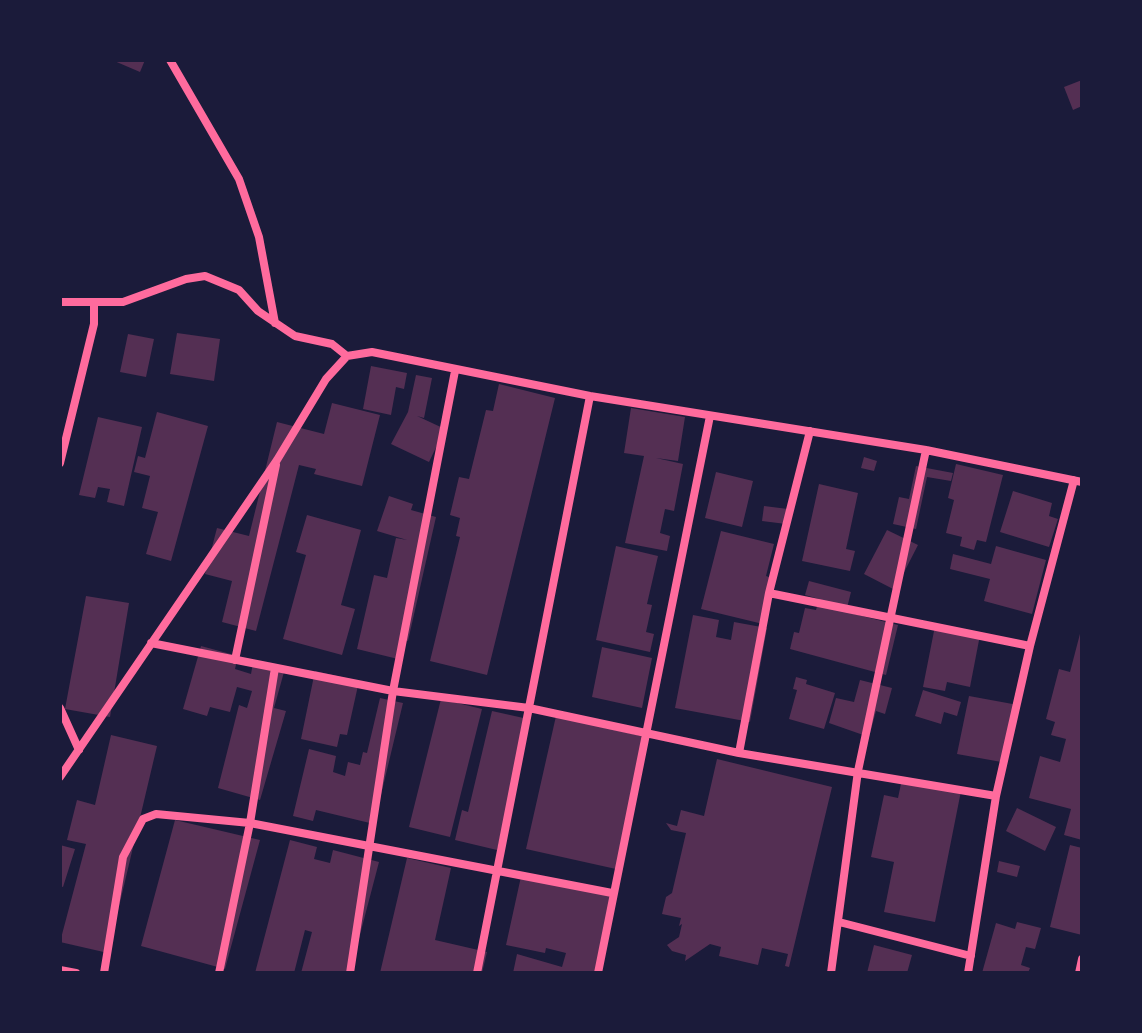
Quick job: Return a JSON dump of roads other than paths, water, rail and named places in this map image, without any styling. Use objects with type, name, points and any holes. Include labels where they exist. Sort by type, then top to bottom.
[{"type":"street","points":[[170,60],[239,179],[259,237],[275,323]]},
{"type":"street","points":[[60,302],[123,302],[186,279],[205,276],[239,290],[275,323],[295,336],[332,344],[347,356]]},
{"type":"street","points":[[60,463],[94,324],[94,304]]},
{"type":"street","points":[[60,777],[277,460],[326,379],[347,356],[372,352],[590,396],[926,450],[1078,481],[1030,646],[996,796],[968,973]]},
{"type":"street","points":[[350,973],[393,691],[455,371]]},
{"type":"street","points":[[477,973],[590,396]]},
{"type":"street","points":[[598,973],[710,416]]},
{"type":"street","points":[[739,753],[769,593],[810,431]]},
{"type":"street","points":[[831,973],[858,771],[926,450]]},
{"type":"street","points":[[235,660],[277,460]]},
{"type":"street","points":[[769,593],[1030,646]]},
{"type":"street","points":[[151,643],[393,691],[529,708],[739,753],[996,796]]},
{"type":"street","points":[[219,973],[250,823],[275,668]]},
{"type":"street","points":[[60,708],[79,750]]},
{"type":"street","points":[[104,973],[123,857],[143,819],[156,814],[250,823],[612,893]]},
{"type":"street","points":[[839,922],[971,956]]},
{"type":"street","points":[[1079,973],[1082,959]]},
{"type":"street","points":[[60,970],[76,973]]}]
